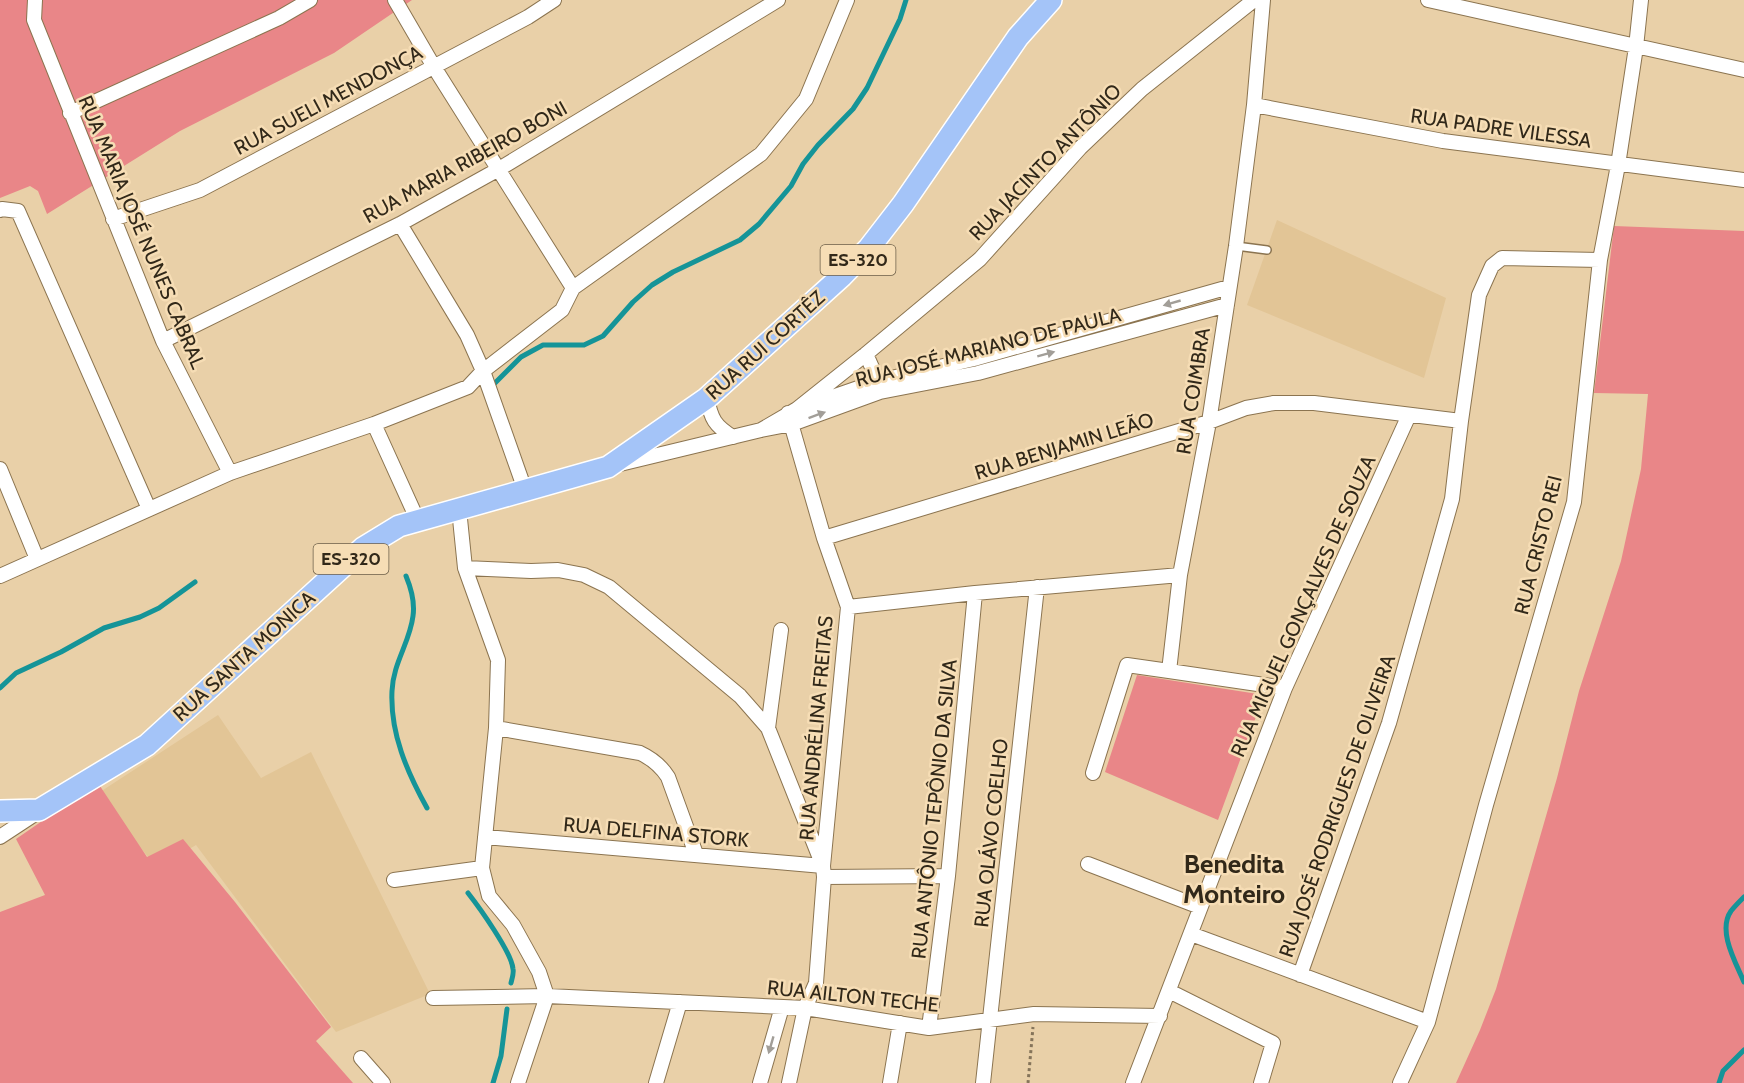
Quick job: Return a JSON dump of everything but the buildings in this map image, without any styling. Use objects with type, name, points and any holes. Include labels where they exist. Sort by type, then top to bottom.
[{"type":"main road","name":"RUA RUI CORTÊZ","points":[[608,466],[707,398],[870,248],[1018,37],[1051,0]]},
{"type":"main road","name":"RUA SANTA MONICA","points":[[0,811],[39,810],[147,745],[363,548],[399,526],[608,466]]},
{"type":"street","name":"RUA MARIA JOSÉ NUNES CABRAL","points":[[35,0],[34,20],[163,341],[230,473]]},
{"type":"street","points":[[70,113],[279,18],[310,0]]},
{"type":"street","points":[[395,0],[434,67],[573,288]]},
{"type":"street","name":"RUA SUELI MENDONÇA","points":[[113,219],[200,190],[528,17],[554,0]]},
{"type":"street","name":"RUA MARIA RIBEIRO BONI","points":[[163,341],[400,224],[499,169],[778,0]]},
{"type":"street","points":[[0,576],[230,473],[374,424],[468,387],[483,371],[562,310],[573,288],[761,154],[806,99],[847,0]]},
{"type":"street","name":"RUA JACINTO ANTÔNIO","points":[[761,430],[793,415],[980,259],[1080,148],[1142,89],[1254,0]]},
{"type":"street","name":"RUA COIMBRA","points":[[1169,671],[1180,575],[1209,422],[1236,246],[1254,105],[1263,0]]},
{"type":"street","points":[[1428,0],[1744,70]]},
{"type":"street","name":"RUA CRISTO REI","points":[[1400,1083],[1428,1022],[1489,794],[1574,502],[1600,260],[1618,165],[1641,0]]},
{"type":"street","name":"RUA PADRE VILESSA","points":[[1254,105],[1443,141],[1744,180]]},
{"type":"street","points":[[0,210],[18,212],[149,509]]},
{"type":"street","points":[[400,224],[467,335],[483,371],[525,490]]},
{"type":"street","name":"RUA JOSÉ RODRIGUES DE OLIVEIRA","points":[[1300,975],[1389,723],[1452,499],[1479,295],[1492,266],[1502,258],[1600,260]]},
{"type":"street","name":"RUA JOSÉ MARIANO DE PAULA","points":[[976,366],[1014,348],[1229,287]]},
{"type":"street","name":"RUA JOSÉ MARIANO DE PAULA","points":[[793,415],[879,386],[976,366],[1018,362],[1227,305]]},
{"type":"street","points":[[1120,318],[1124,333]]},
{"type":"street","points":[[1067,333],[1071,347]]},
{"type":"street","points":[[1014,348],[1018,362]]},
{"type":"street","points":[[866,354],[879,386]]},
{"type":"street","points":[[707,398],[710,415],[720,429],[733,437]]},
{"type":"street","name":"RUA BENJAMIN LEÃO","points":[[824,538],[1209,422],[1246,408],[1274,403],[1314,403],[1461,421]]},
{"type":"street","name":"RUA ANDRÉLINA FREITAS","points":[[789,1083],[805,1008],[816,983],[823,871],[848,607],[824,538],[793,415]]},
{"type":"street","name":"RUA MIGUEL GONÇALVES DE SOUZA","points":[[1133,1083],[1285,688],[1409,415]]},
{"type":"street","points":[[374,424],[418,520]]},
{"type":"street","name":"RUA SANTA MONICA","points":[[608,466],[761,430]]},
{"type":"street","points":[[0,469],[38,559]]},
{"type":"street","points":[[459,509],[465,568],[498,660],[496,728],[482,868],[489,896],[513,925],[539,972],[547,996],[518,1083]]},
{"type":"street","points":[[465,568],[558,570],[584,575],[609,587],[740,696],[768,728],[823,871],[948,876]]},
{"type":"street","points":[[848,607],[1180,575]]},
{"type":"street","name":"RUA OLÁVO COELHO","points":[[983,1083],[1037,587]]},
{"type":"street","name":"RUA ANTÔNIO TEPÔNIO DA SILVA","points":[[929,1028],[948,876],[975,593]]},
{"type":"street","points":[[768,728],[781,630]]},
{"type":"street","points":[[1093,773],[1127,665],[1285,688]]},
{"type":"street","points":[[496,728],[640,753],[652,759],[662,767],[668,777],[696,854]]},
{"type":"street","points":[[0,837],[39,810]]},
{"type":"street","name":"RUA DELFINA STORK","points":[[485,837],[696,854],[823,871]]},
{"type":"street","points":[[1088,864],[1200,907]]},
{"type":"street","points":[[394,880],[482,868]]},
{"type":"street","points":[[1191,934],[1428,1022]]},
{"type":"street","points":[[1169,991],[1273,1043],[1261,1083]]},
{"type":"street","name":"RUA AILTON TECHE","points":[[433,998],[547,996],[805,1008],[929,1028],[1034,1014],[1160,1016]]},
{"type":"street","points":[[656,1083],[680,1002]]},
{"type":"street","points":[[760,1083],[782,1007]]},
{"type":"street","points":[[890,1083],[900,1023]]},
{"type":"street","points":[[361,1058],[383,1083]]},
{"type":"lane","points":[[1236,246],[1267,250]]},
{"type":"path","points":[[1028,1083],[1034,1014]]},
{"type":"shaded area","points":[[0,0],[412,0],[334,53],[180,131],[47,214],[38,191],[30,186],[0,198]]},
{"type":"shaded area","points":[[1277,220],[1446,298],[1424,378],[1247,305]]},
{"type":"shaded area","points":[[1614,226],[1744,231],[1744,1083],[1456,1083],[1496,989],[1557,778],[1579,691],[1621,561],[1641,469],[1648,394],[1594,393]]},
{"type":"shaded area","points":[[1137,675],[1264,695],[1218,820],[1105,772]]},
{"type":"shaded area","points":[[218,715],[261,778],[311,752],[430,994],[336,1032],[196,845],[157,868],[97,794]]},
{"type":"shaded area","points":[[100,786],[147,857],[183,839],[235,902],[331,1027],[316,1041],[353,1083],[0,1083],[0,912],[45,895],[16,839],[77,797]]},
{"type":"waterway","points":[[491,387],[521,357],[543,345],[584,345],[603,336],[633,302],[652,285],[673,272],[740,240],[759,224],[791,186],[803,164],[818,145],[853,109],[867,88],[900,19],[906,0]]},
{"type":"waterway","points":[[406,576],[412,595],[413,616],[409,635],[395,671],[392,707],[401,752],[427,808]]},
{"type":"waterway","points":[[0,688],[16,673],[104,628],[140,617],[159,608],[195,582]]},
{"type":"waterway","points":[[468,893],[507,952],[513,971],[511,983]]},
{"type":"waterway","points":[[1744,897],[1731,911],[1726,928],[1729,947],[1744,982]]},
{"type":"waterway","points":[[493,1083],[501,1056],[507,1009]]},
{"type":"waterway","points":[[1719,1083],[1723,1071],[1744,1050]]},
{"type":"district","name":"Benedita Monteiro","points":[[1234,879]]}]
